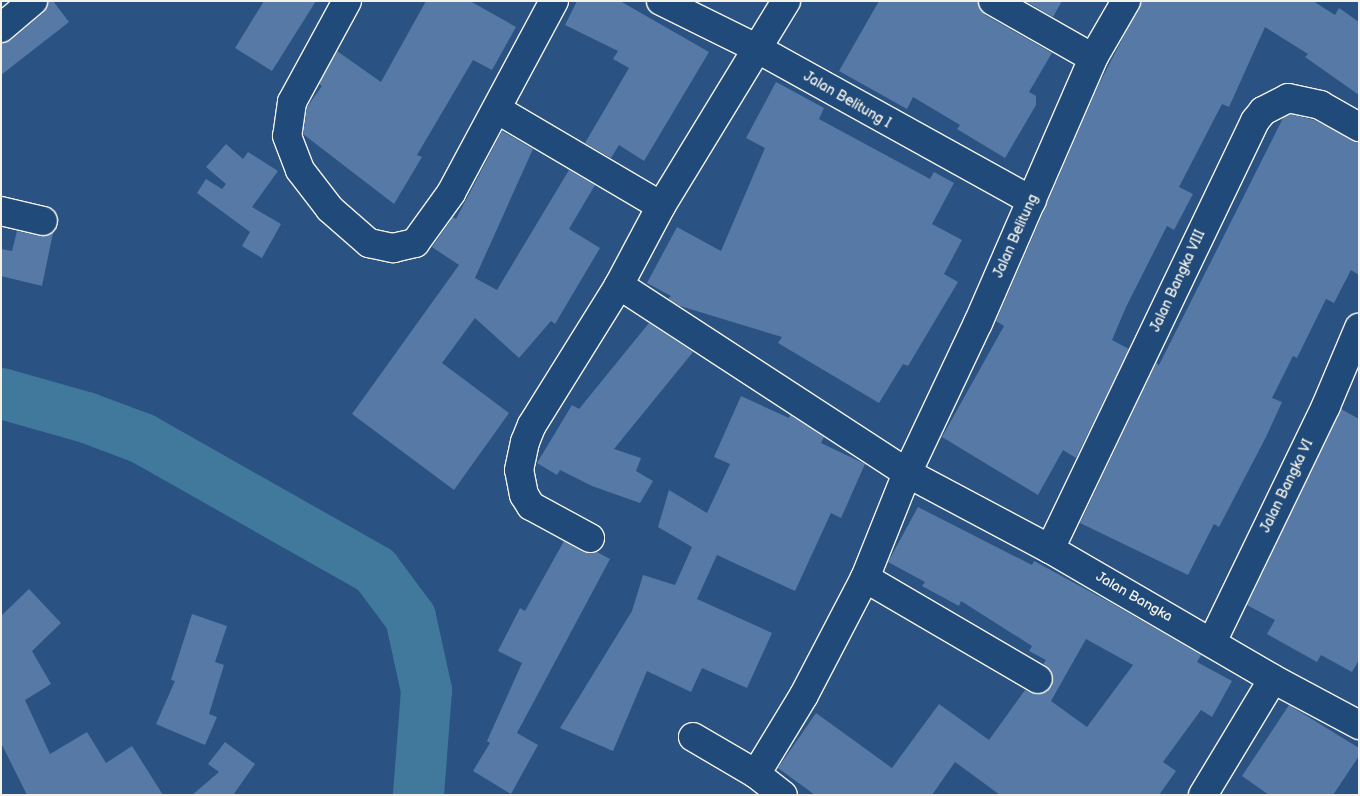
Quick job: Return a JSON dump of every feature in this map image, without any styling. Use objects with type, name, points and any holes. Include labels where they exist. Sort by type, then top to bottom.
[{"type":"street","points":[[1,28],[33,1]]},
{"type":"street","points":[[347,1],[292,102],[287,136],[290,150],[312,188],[357,236],[384,248],[415,243],[451,193],[498,110],[554,1]]},
{"type":"street","name":"Jalan Belitung I","points":[[661,1],[758,49],[1032,201]]},
{"type":"street","points":[[590,538],[531,506],[524,495],[519,470],[532,424],[619,285],[661,206],[786,1]]},
{"type":"street","points":[[993,1],[1093,58]]},
{"type":"street","name":"Jalan Belitung","points":[[756,774],[804,695],[865,578],[907,473],[1032,201],[1093,58],[1126,1]]},
{"type":"street","name":"Jalan Bangka VIII","points":[[1050,549],[1255,121],[1278,101],[1288,98],[1320,105],[1359,128]]},
{"type":"street","points":[[498,110],[661,206]]},
{"type":"street","points":[[1,211],[43,220]]},
{"type":"street","name":"Jalan Bangka","points":[[619,285],[907,473],[1050,549],[1212,642],[1273,680],[1359,725]]},
{"type":"street","name":"Jalan Bangka VI","points":[[1212,642],[1326,406],[1359,328]]},
{"type":"street","points":[[865,578],[1038,679]]},
{"type":"street","points":[[1203,795],[1273,680]]},
{"type":"street","points":[[693,737],[756,774],[783,795]]},
{"type":"building","points":[[48,1],[53,1],[69,22],[1,75],[1,43],[11,40],[43,13]]},
{"type":"building","points":[[264,1],[316,1],[272,71],[235,48]]},
{"type":"building","points":[[426,1],[470,1],[516,27],[492,70],[473,60],[417,155],[422,157],[394,204],[303,134],[307,107],[322,86],[319,84],[337,51],[381,82]]},
{"type":"building","points":[[577,1],[620,1],[709,52],[644,161],[619,145],[611,158],[585,143],[629,68],[613,59],[618,51],[565,25]]},
{"type":"building","points":[[879,1],[977,1],[985,15],[1052,53],[1029,92],[1036,96],[1036,105],[1005,158],[957,129],[960,125],[913,97],[907,109],[839,71]]},
{"type":"building","points":[[1025,1],[1062,1],[1053,17]]},
{"type":"building","points":[[1142,1],[1313,1],[1335,15],[1339,8],[1359,22],[1359,95],[1305,57],[1308,54],[1265,27],[1229,107],[1222,104],[1179,187],[1193,194],[1174,230],[1167,226],[1126,307],[1112,340],[1129,349],[1076,458],[1063,450],[1038,495],[942,437],[1004,326],[996,321],[1098,86]]},
{"type":"building","points":[[776,82],[824,108],[819,119],[930,179],[934,172],[954,183],[932,224],[962,240],[944,274],[958,282],[908,366],[903,364],[879,403],[778,343],[782,337],[680,306],[668,299],[671,296],[647,283],[677,227],[721,251],[765,148],[746,138]]},
{"type":"building","points":[[1290,114],[1314,120],[1359,143],[1359,275],[1351,270],[1334,303],[1326,299],[1297,358],[1293,356],[1272,398],[1282,402],[1266,437],[1219,527],[1214,524],[1188,575],[1080,523],[1156,363],[1159,365],[1283,118]]},
{"type":"building","points":[[502,131],[533,149],[475,278],[497,290],[569,170],[595,185],[569,229],[600,248],[555,324],[551,321],[519,358],[475,318],[442,363],[509,413],[454,490],[352,414],[459,265],[432,247],[453,217],[456,219]]},
{"type":"building","points":[[226,144],[243,159],[248,152],[278,171],[252,207],[281,224],[262,258],[242,246],[250,232],[197,193],[206,179],[222,189],[226,184],[206,167]]},
{"type":"building","points":[[17,231],[40,236],[53,233],[42,286],[1,276],[1,249],[12,251]]},
{"type":"building","points":[[649,323],[693,352],[614,449],[641,458],[636,471],[653,481],[640,503],[592,486],[560,470],[557,475],[537,463],[572,405],[579,409]]},
{"type":"building","points":[[741,396],[789,418],[790,415],[824,437],[821,443],[865,464],[841,518],[831,513],[795,591],[717,555],[697,599],[772,633],[747,688],[702,668],[691,692],[647,671],[613,751],[560,728],[632,611],[643,575],[675,585],[692,547],[658,527],[669,490],[707,513],[730,464],[714,457]]},
{"type":"building","points":[[1341,409],[1359,419],[1359,660],[1352,672],[1321,655],[1317,662],[1267,634],[1275,620],[1247,605]]},
{"type":"building","points":[[918,507],[1032,565],[1034,561],[1113,604],[1201,655],[1197,662],[1232,681],[1212,717],[1201,710],[1163,762],[1176,771],[1159,795],[1000,795],[955,762],[932,795],[815,795],[778,768],[816,713],[892,768],[939,704],[989,740],[1025,690],[1038,695],[1052,686],[1052,672],[1043,664],[1046,660],[1029,651],[1032,646],[961,601],[959,606],[922,586],[925,582],[888,562]],"holes":[[[1086,639],[1133,665],[1087,727],[1051,701]]]},
{"type":"building","points":[[564,541],[583,552],[597,552],[610,559],[517,733],[538,745],[511,794],[473,771],[490,743],[487,741],[522,663],[498,651],[520,608],[525,611]]},
{"type":"building","points":[[29,589],[61,623],[32,651],[51,684],[25,700],[50,754],[87,732],[106,763],[132,746],[163,795],[27,795],[1,743],[1,616]]},
{"type":"building","points":[[192,614],[227,626],[215,662],[224,665],[209,714],[217,717],[205,745],[156,724],[175,681],[171,680]]},
{"type":"building","points":[[1289,705],[1359,748],[1359,756],[1333,795],[1269,795],[1242,776]]},
{"type":"building","points":[[225,742],[255,764],[233,795],[192,795],[219,772],[208,764]]},
{"type":"waterway","points":[[1,393],[86,417],[142,438],[375,570],[410,617],[426,690],[418,795]]}]
